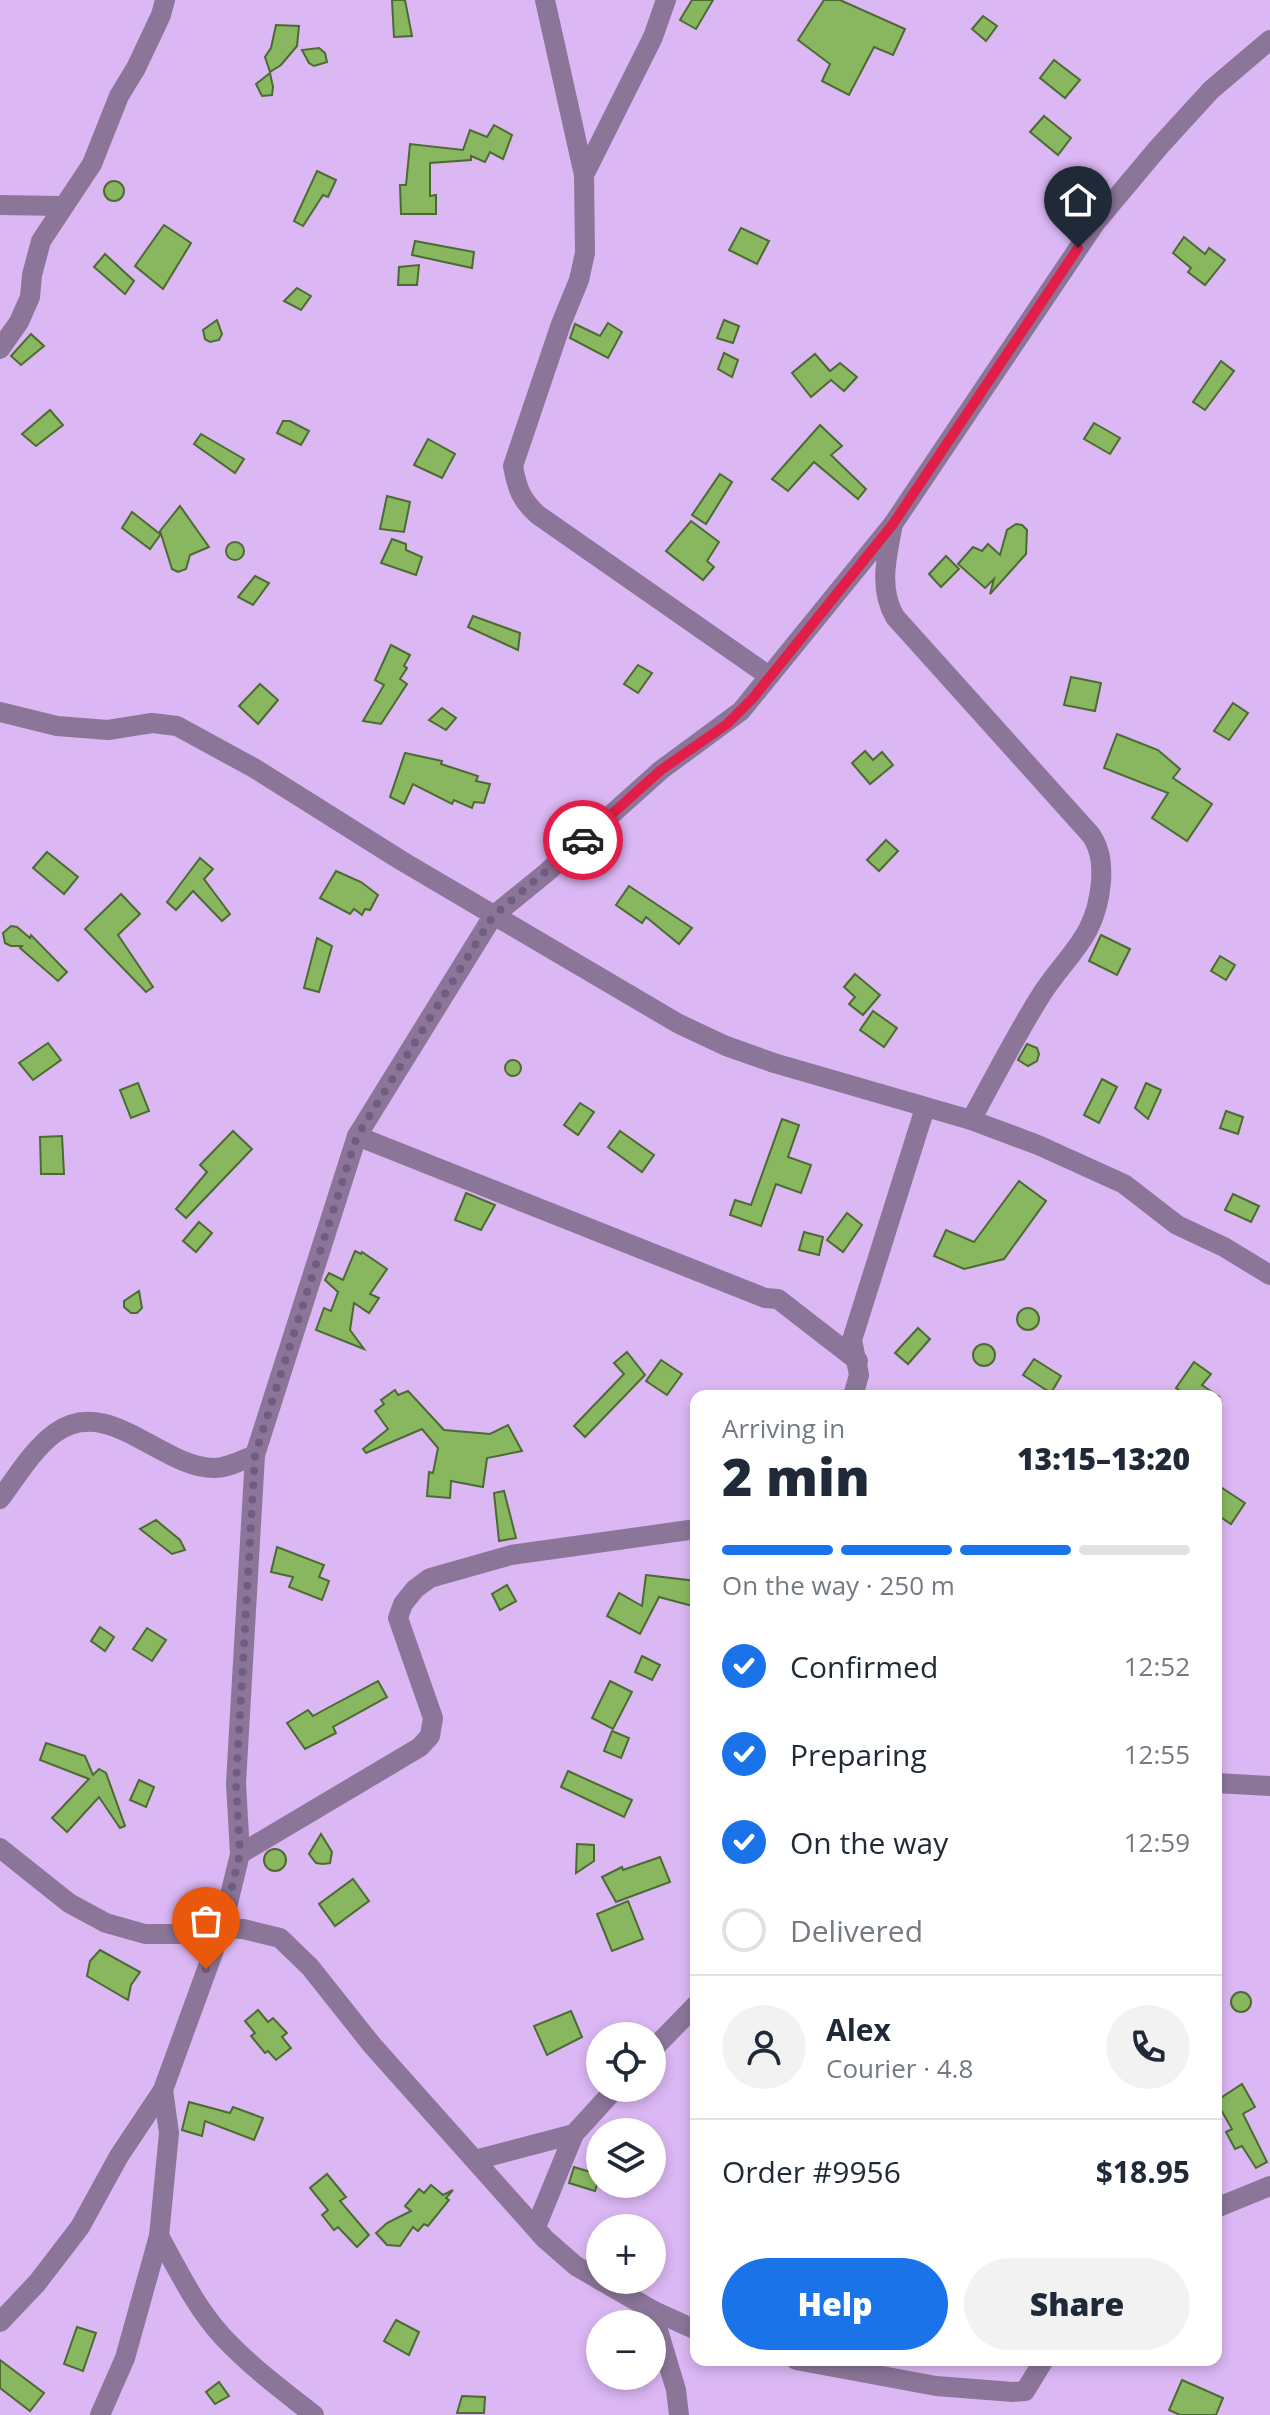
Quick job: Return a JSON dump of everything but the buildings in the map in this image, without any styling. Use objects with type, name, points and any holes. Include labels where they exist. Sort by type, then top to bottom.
[{"type":"street","points":[[0,349],[19,322],[30,297],[41,241],[92,164],[119,96],[136,68],[165,0]]},
{"type":"street","points":[[545,0],[584,175],[585,253],[579,280],[513,466],[517,488],[524,503],[538,515],[769,676]]},
{"type":"street","points":[[584,175],[653,37],[666,0]]},
{"type":"street","points":[[0,2322],[37,2283],[80,2227],[119,2156],[163,2090],[222,1928],[240,1854],[236,1783],[255,1455],[357,1136],[493,916],[661,770],[727,724],[753,698],[893,524],[1096,222],[1211,90],[1270,40]]},
{"type":"street","points":[[0,205],[62,206]]},
{"type":"street","points":[[893,524],[884,585],[887,604],[895,617],[1091,835],[1098,846],[1101,864],[1098,907],[1086,937],[1042,993],[971,1120]]},
{"type":"street","points":[[0,712],[57,726],[108,730],[152,723],[177,726],[254,768],[493,916],[679,1024],[726,1046],[774,1063],[971,1120],[1038,1145],[1124,1184],[1177,1225],[1224,1247],[1270,1275]]},
{"type":"street","points":[[855,1390],[859,1375],[852,1340],[925,1108]]},
{"type":"street","points":[[357,1136],[765,1298],[778,1299],[858,1361]]},
{"type":"street","points":[[0,1499],[55,1433],[76,1424],[106,1423],[181,1461],[211,1468],[223,1467],[255,1455]]},
{"type":"street","points":[[240,1854],[420,1747],[430,1736],[433,1718],[398,1618],[403,1604],[415,1589],[430,1578],[511,1555],[690,1530]]},
{"type":"street","points":[[1222,1783],[1270,1786]]},
{"type":"street","points":[[0,1848],[69,1903],[106,1923],[145,1934],[179,1934],[222,1928],[243,1929],[280,1938],[310,1967],[372,2045],[536,2227],[586,2272]]},
{"type":"street","points":[[666,2036],[690,2011]]},
{"type":"street","points":[[100,2415],[125,2358],[159,2236],[169,2133],[163,2090]]},
{"type":"street","points":[[536,2227],[574,2134],[603,2102]]},
{"type":"street","points":[[475,2160],[574,2134]]},
{"type":"street","points":[[1222,2206],[1270,2186]]},
{"type":"street","points":[[159,2236],[187,2287],[221,2335],[259,2372],[314,2415]]},
{"type":"street","points":[[624,2294],[652,2310]]},
{"type":"street","points":[[666,2316],[690,2327]]},
{"type":"street","points":[[666,2357],[676,2390],[679,2415]]},
{"type":"street","points":[[828,2366],[936,2386],[1013,2392],[1025,2391],[1040,2366]]},
{"type":"way so far","points":[[206,1969],[222,1928],[240,1854],[236,1783],[255,1455],[357,1136],[493,916],[583,840]]},
{"type":"route","points":[[583,840],[661,770],[727,724],[753,698],[893,524],[1078,248]]}]
